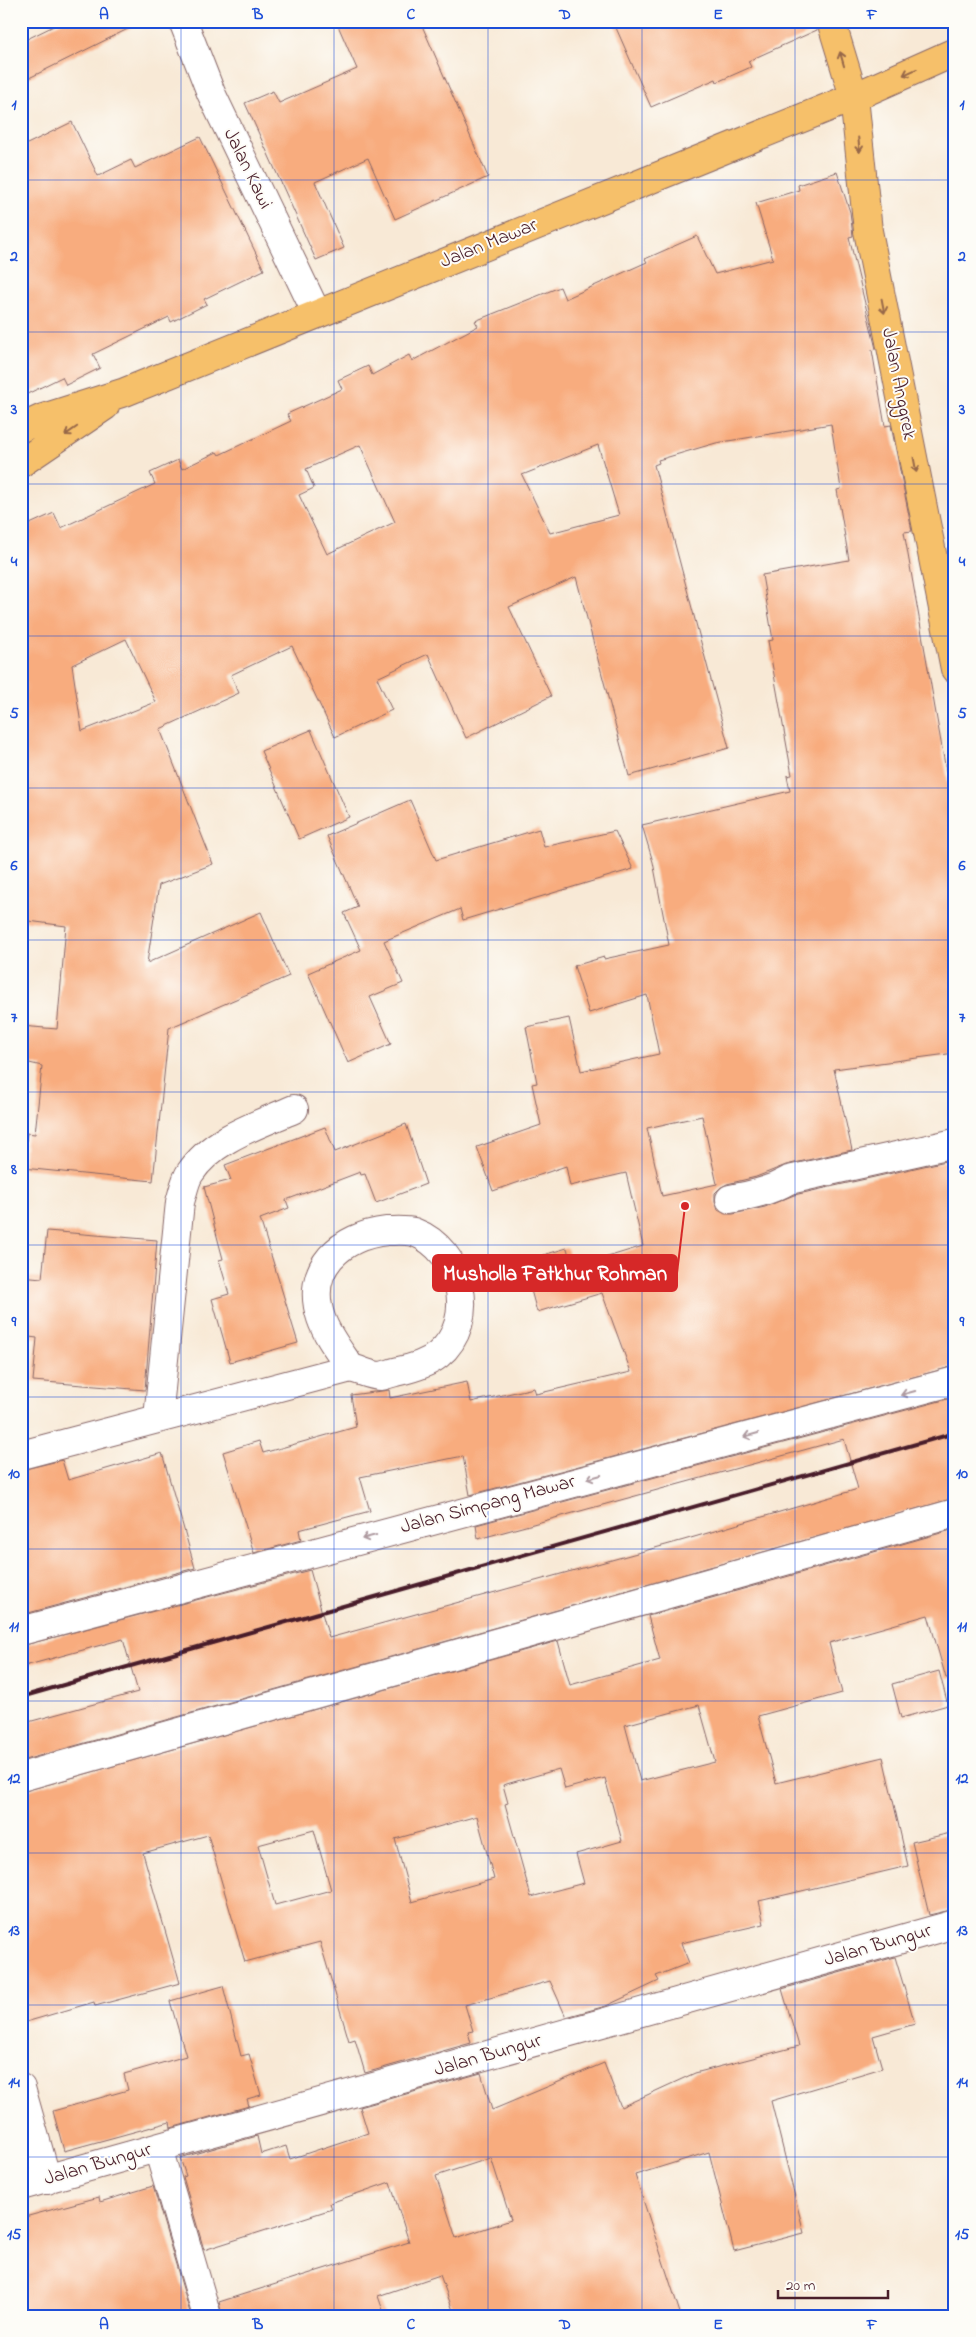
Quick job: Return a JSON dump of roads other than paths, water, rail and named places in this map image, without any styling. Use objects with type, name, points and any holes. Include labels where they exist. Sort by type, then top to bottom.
[{"type":"main road","name":"Jalan Anggrek","points":[[831,21],[854,97],[868,231],[955,669]]},
{"type":"main road","name":"Jalan Mawar","points":[[21,428],[43,418],[125,392],[854,97],[955,52]]},
{"type":"main road","name":"Jalan Mawar","points":[[21,463],[125,392]]},
{"type":"street","name":"Jalan Kawi","points":[[183,21],[211,93],[317,314]]},
{"type":"street","points":[[158,1418],[180,1202],[189,1174],[205,1155],[228,1138],[294,1109]]},
{"type":"street","points":[[730,1199],[776,1188],[789,1180],[955,1143]]},
{"type":"street","points":[[21,1455],[351,1368],[380,1376],[418,1366],[438,1356],[453,1339],[461,1317],[460,1283],[451,1263],[436,1245],[413,1232],[370,1233],[347,1243],[330,1257],[321,1268],[318,1292],[320,1317],[330,1337],[351,1368]]},
{"type":"street","name":"Jalan Simpang Mawar","points":[[21,1630],[955,1381]]},
{"type":"street","points":[[21,1777],[955,1513]]},
{"type":"street","name":"Jalan Bungur","points":[[34,2183],[955,1924]]},
{"type":"street","points":[[21,2088],[34,2183]]},
{"type":"street","points":[[158,2148],[207,2316]]},
{"type":"railway","points":[[21,1697],[955,1433]]},
{"type":"place","name":"Musholla Fatkhur Rohman","points":[[685,1206]]}]
